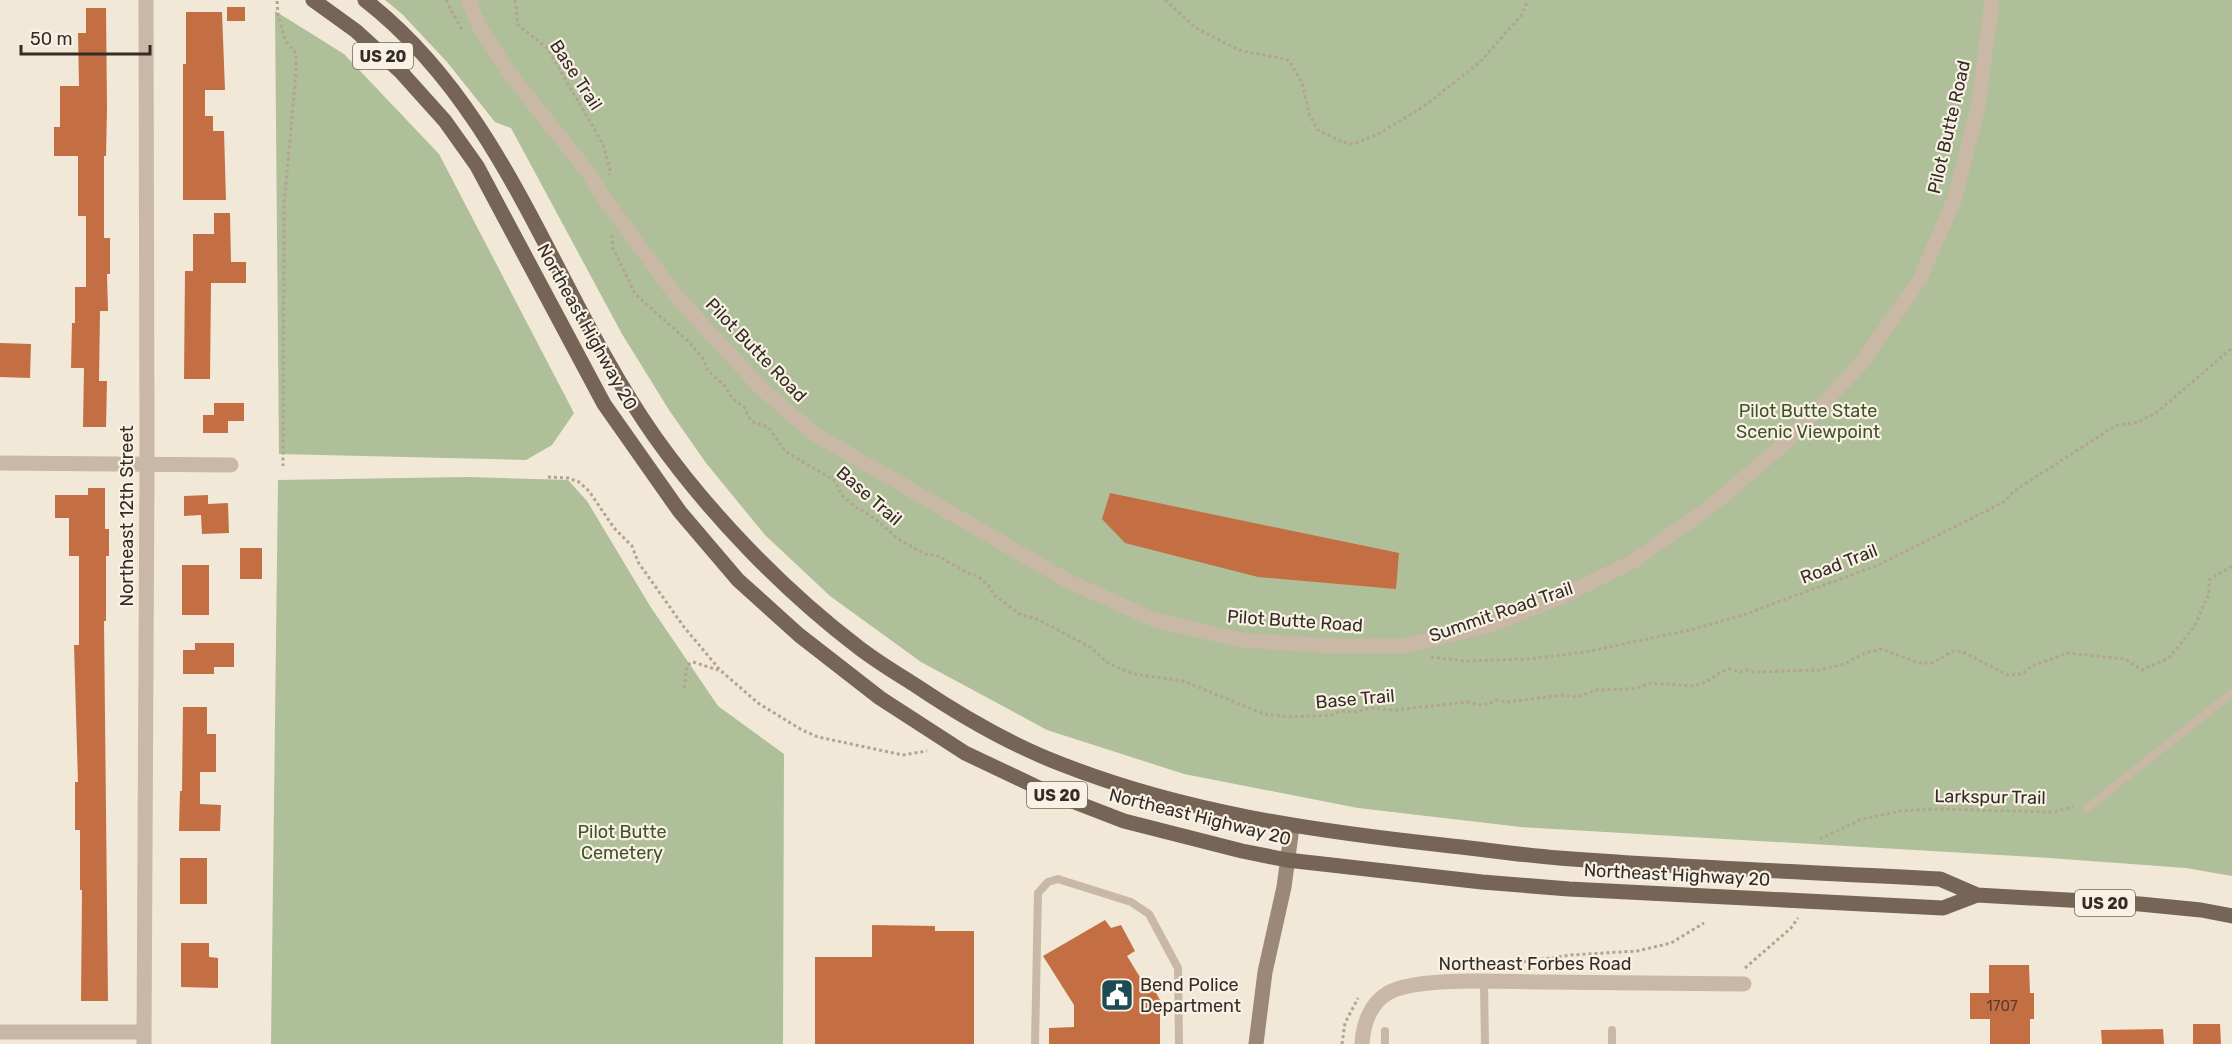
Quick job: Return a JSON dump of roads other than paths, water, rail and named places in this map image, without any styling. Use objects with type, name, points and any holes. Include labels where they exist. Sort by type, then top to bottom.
[{"type":"main road","name":"Northeast Highway 20","points":[[313,0],[356,31],[401,72],[445,121],[477,166],[611,414],[680,512],[738,580],[799,635],[879,698],[965,753],[1041,789],[1124,821],[1287,860],[1482,882],[1592,891],[1942,908],[1977,895]]},
{"type":"main road","name":"Northeast Highway 20","points":[[364,0],[407,38],[437,72],[487,138],[510,175],[619,381],[654,436],[701,497],[787,588],[859,648],[935,698],[999,736],[1060,764],[1133,789],[1248,818],[1341,834],[1559,858],[1940,879],[1977,895],[2140,904],[2201,910],[2232,916]]},
{"type":"main road","points":[[1256,1044],[1265,972],[1284,887],[1292,826]]},
{"type":"street","name":"Northeast 12th Street","points":[[143,1038],[147,464],[146,0]]},
{"type":"street","name":"Pilot Butte Road","points":[[468,0],[480,28],[507,70],[590,175],[604,198],[677,297],[760,387],[813,433],[1068,581],[1155,620],[1242,640],[1332,646],[1404,646],[1484,627],[1555,600],[1632,562],[1711,506],[1783,445],[1860,365],[1920,279],[1955,198],[1978,107],[1992,0]]},
{"type":"street","points":[[0,463],[231,465]]},
{"type":"street","name":"Northeast Forbes Road","points":[[1362,1044],[1362,1029],[1372,1008],[1387,994],[1411,984],[1744,976]]},
{"type":"street","points":[[0,1032],[143,1038]]},
{"type":"lane","points":[[2086,809],[2232,693]]},
{"type":"lane","points":[[1035,1044],[1038,893],[1048,882],[1058,879],[1131,902],[1149,914],[1178,968],[1179,1044]]},
{"type":"lane","points":[[1484,982],[1485,1044]]},
{"type":"lane","points":[[1612,1030],[1612,1044]]},
{"type":"lane","points":[[1385,1031],[1385,1044]]},
{"type":"place","name":"Bend Police Department","points":[[1117,995]]},
{"type":"park label","name":"Pilot Butte State Scenic Viewpoint","points":[[1808,421]]},
{"type":"park label","name":"Pilot Butte Cemetery","points":[[622,842]]}]
